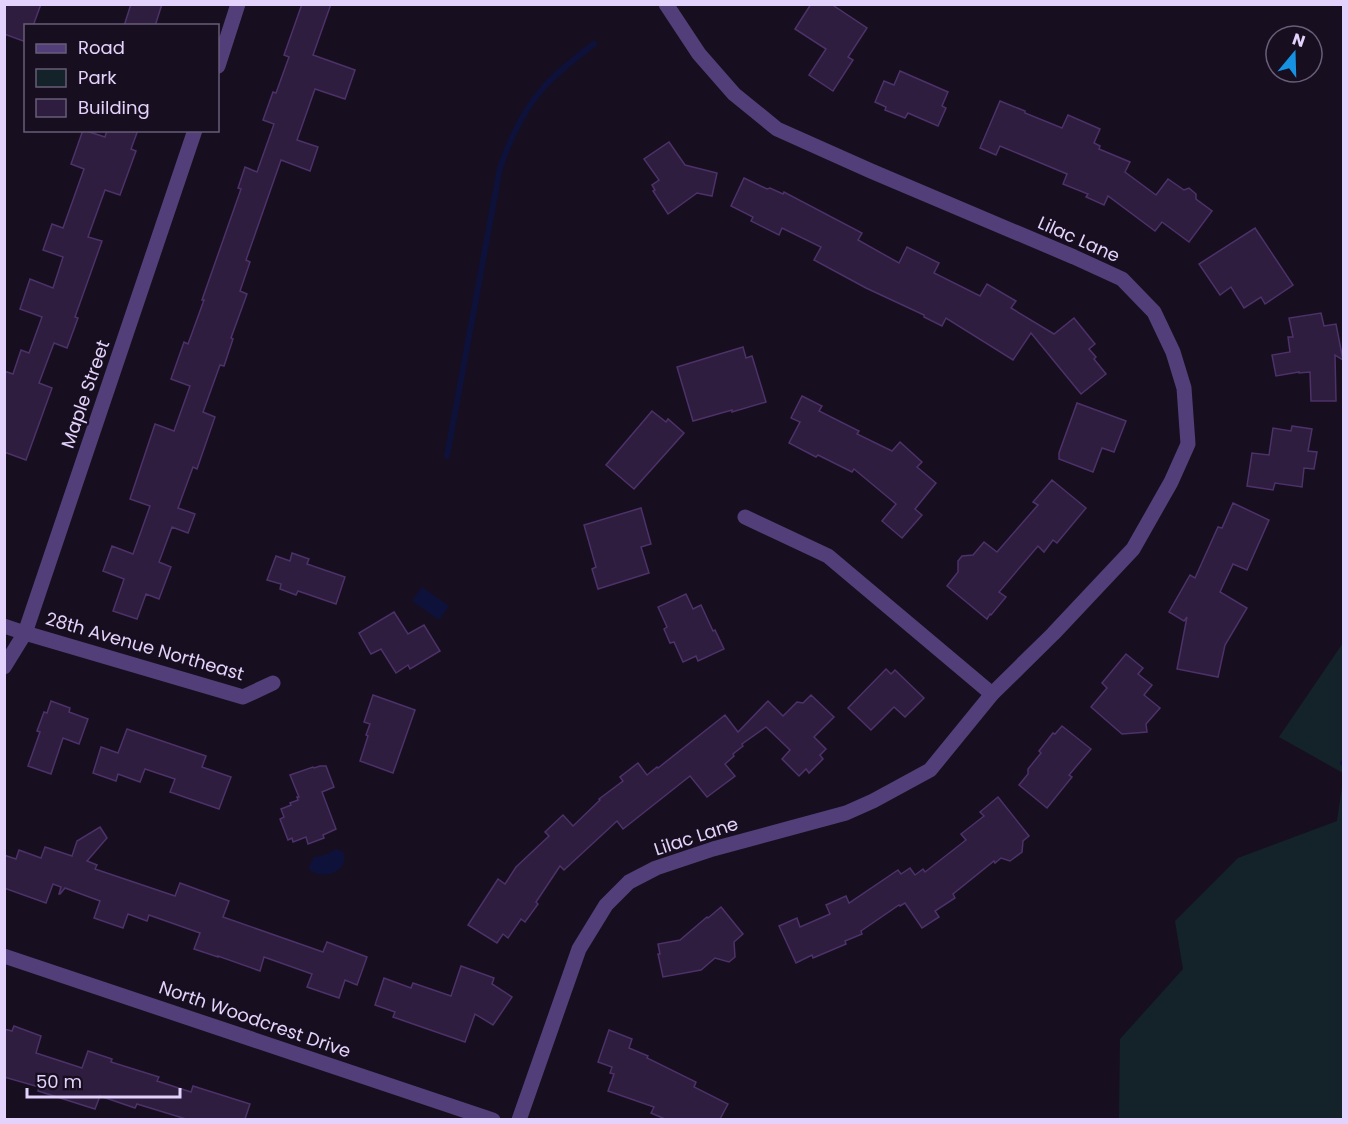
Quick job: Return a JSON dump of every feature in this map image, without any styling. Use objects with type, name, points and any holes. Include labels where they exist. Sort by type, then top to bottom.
[{"type":"street","points":[[219,63],[238,4]]},
{"type":"street","name":"Lilac Lane","points":[[519,1119],[579,949],[606,905],[628,882],[656,868],[713,849],[846,813],[930,770],[992,694],[1053,634],[1133,549],[1171,482],[1188,444],[1184,388],[1173,352],[1154,312],[1122,279],[1074,256],[777,129],[734,94],[699,54],[666,4]]},
{"type":"street","name":"Maple Street","points":[[4,667],[25,633],[194,132]]},
{"type":"street","points":[[746,517],[828,556],[992,694]]},
{"type":"street","name":"28th Avenue Northeast","points":[[4,626],[243,696],[273,683]]},
{"type":"street","name":"North Woodcrest Drive","points":[[4,956],[493,1119]]},
{"type":"green space","points":[[1343,643],[1343,773],[1279,737]]},
{"type":"green space","points":[[1343,780],[1343,1119],[1119,1119],[1120,1039],[1183,969],[1175,921],[1238,858],[1337,821]]},
{"type":"shaded area","points":[[422,587],[449,606],[439,620],[412,601]]},
{"type":"shaded area","points":[[336,849],[343,852],[344,859],[340,869],[328,874],[315,873],[310,870],[309,866],[314,857],[325,855]]},
{"type":"building","points":[[4,4],[41,4],[34,24],[24,24],[24,41],[4,34]]},
{"type":"building","points":[[131,4],[162,4],[156,24],[125,24]]},
{"type":"building","points":[[302,4],[331,4],[313,55],[355,70],[345,99],[315,89],[297,140],[318,147],[310,171],[281,160],[246,260],[250,262],[240,291],[247,294],[231,338],[233,339],[224,366],[220,365],[203,412],[215,417],[197,469],[193,467],[178,508],[195,514],[188,533],[172,527],[159,562],[171,567],[159,599],[146,594],[137,619],[113,611],[124,579],[103,571],[112,546],[133,554],[150,506],[130,499],[155,424],[174,431],[190,386],[171,379],[184,342],[188,344],[204,300],[202,300],[241,189],[238,188],[245,167],[257,172],[274,124],[263,120],[289,57],[284,55]]},
{"type":"building","points":[[811,4],[831,4],[867,28],[848,57],[853,60],[833,91],[809,75],[826,49],[795,29]]},
{"type":"building","points":[[900,71],[948,92],[942,106],[946,108],[938,126],[908,113],[905,118],[885,110],[886,107],[875,102],[884,81],[894,85]]},
{"type":"building","points":[[1000,101],[1062,128],[1068,115],[1100,129],[1094,143],[1100,146],[1099,149],[1130,162],[1125,172],[1156,195],[1168,179],[1184,190],[1189,188],[1196,194],[1196,199],[1212,211],[1189,242],[1162,222],[1155,231],[1108,196],[1104,205],[1086,197],[1088,194],[1063,184],[1067,174],[1000,146],[996,155],[980,148]]},
{"type":"building","points":[[82,132],[105,137],[106,132],[137,132],[131,149],[136,151],[120,195],[105,190],[88,237],[102,241],[75,317],[78,318],[67,348],[54,343],[39,383],[52,388],[26,460],[4,452],[4,371],[13,374],[21,350],[29,353],[42,317],[20,309],[30,279],[53,288],[63,257],[43,250],[52,224],[63,228],[84,169],[71,164]]},
{"type":"building","points":[[669,142],[685,165],[717,173],[712,196],[697,193],[668,214],[653,191],[655,190],[652,185],[659,180],[644,159]]},
{"type":"building","points":[[744,178],[767,189],[770,188],[783,194],[784,192],[862,233],[858,240],[899,263],[907,247],[939,263],[934,273],[980,296],[987,284],[1016,301],[1011,308],[1054,334],[1074,318],[1095,344],[1089,349],[1106,374],[1081,394],[1031,333],[1013,360],[946,318],[942,326],[814,260],[821,247],[782,228],[779,235],[751,221],[753,217],[731,206]]},
{"type":"building","points":[[1255,228],[1293,285],[1265,304],[1261,297],[1244,308],[1231,287],[1220,295],[1199,264]]},
{"type":"building","points":[[1321,313],[1324,326],[1336,324],[1343,360],[1335,355],[1336,401],[1311,401],[1310,372],[1276,376],[1272,355],[1290,352],[1288,337],[1293,337],[1289,318]]},
{"type":"building","points":[[743,347],[746,358],[752,356],[766,402],[693,421],[677,367]]},
{"type":"building","points":[[802,396],[822,406],[819,411],[859,431],[857,434],[892,451],[900,442],[922,462],[917,467],[936,483],[915,509],[922,515],[902,538],[882,521],[896,504],[854,469],[852,472],[789,443],[800,422],[791,418]]},
{"type":"building","points":[[1077,403],[1126,421],[1114,452],[1102,448],[1093,472],[1059,459],[1059,453]]},
{"type":"building","points":[[652,411],[666,422],[668,419],[684,433],[634,489],[606,465]]},
{"type":"building","points":[[1292,426],[1312,429],[1308,451],[1317,452],[1314,469],[1304,468],[1302,487],[1275,483],[1273,490],[1247,486],[1252,453],[1269,455],[1273,428],[1291,431]]},
{"type":"building","points":[[1052,480],[1086,508],[1057,543],[1053,540],[1044,552],[1038,546],[999,592],[1006,597],[987,619],[947,586],[958,572],[958,561],[962,556],[973,555],[984,542],[997,552],[1038,505],[1033,502]]},
{"type":"building","points":[[1233,503],[1269,520],[1247,570],[1233,564],[1220,592],[1247,608],[1225,645],[1218,677],[1177,669],[1187,617],[1184,621],[1169,612],[1190,575],[1195,578],[1218,527],[1222,528]]},
{"type":"building","points":[[641,508],[651,544],[641,547],[649,573],[598,589],[592,569],[596,567],[584,525]]},
{"type":"building","points":[[292,553],[309,559],[307,564],[345,577],[336,604],[298,591],[296,595],[280,589],[281,584],[267,580],[276,556],[290,561]]},
{"type":"building","points":[[686,594],[693,609],[701,605],[724,649],[698,661],[696,656],[683,662],[674,642],[670,643],[664,629],[667,627],[658,607]]},
{"type":"building","points":[[394,612],[408,634],[424,625],[440,651],[410,669],[408,665],[396,673],[381,649],[371,654],[359,633]]},
{"type":"building","points":[[1126,654],[1143,668],[1138,674],[1152,685],[1144,695],[1160,708],[1146,724],[1147,732],[1122,734],[1091,707],[1107,688],[1102,683]]},
{"type":"building","points":[[886,669],[891,674],[895,670],[924,698],[905,717],[894,707],[871,730],[848,708]]},
{"type":"building","points":[[373,695],[415,710],[393,773],[360,761],[370,724],[364,722]]},
{"type":"building","points":[[811,695],[834,717],[814,737],[826,749],[820,755],[823,759],[809,773],[806,769],[799,776],[782,759],[790,750],[766,727],[742,744],[743,746],[725,764],[735,776],[707,797],[690,776],[623,829],[617,821],[564,870],[560,866],[525,922],[521,919],[508,938],[503,934],[497,943],[468,925],[498,879],[505,884],[516,867],[549,836],[545,832],[563,815],[573,826],[599,799],[623,781],[620,777],[638,763],[647,775],[725,715],[738,732],[768,701],[783,716],[797,702],[803,703]]},
{"type":"building","points":[[51,701],[70,708],[69,712],[88,719],[79,744],[63,738],[51,774],[28,766],[40,732],[37,731]]},
{"type":"building","points":[[1062,726],[1091,749],[1069,775],[1072,777],[1047,808],[1019,785],[1041,753],[1039,751],[1053,733],[1055,734]]},
{"type":"building","points":[[127,729],[206,756],[202,767],[231,777],[219,809],[170,792],[175,779],[145,769],[140,782],[118,774],[116,781],[93,773],[101,747],[118,753]]},
{"type":"building","points":[[326,766],[334,787],[322,792],[336,829],[323,835],[324,838],[308,844],[306,837],[293,842],[292,838],[288,840],[280,819],[284,817],[281,809],[291,805],[290,803],[298,800],[297,797],[299,797],[290,775]]},
{"type":"building","points":[[998,797],[1029,836],[1023,841],[1022,852],[1010,861],[1001,858],[995,863],[994,861],[953,894],[955,898],[935,911],[939,917],[922,928],[905,903],[861,931],[862,934],[845,941],[846,944],[796,963],[779,926],[797,918],[800,927],[830,914],[826,905],[846,896],[849,903],[898,870],[901,874],[910,868],[915,875],[923,869],[925,872],[966,840],[961,834],[984,816],[980,812]]},
{"type":"building","points":[[100,827],[107,838],[87,861],[97,865],[95,869],[175,896],[180,883],[229,901],[223,917],[323,952],[327,942],[367,957],[357,985],[345,980],[339,998],[307,987],[312,974],[264,957],[260,971],[194,949],[200,933],[149,915],[147,921],[128,914],[123,928],[94,918],[100,901],[65,888],[59,894],[61,887],[53,884],[46,903],[4,888],[4,855],[16,859],[19,850],[41,858],[45,847],[72,856],[77,841]]},
{"type":"building","points":[[721,907],[743,934],[734,942],[735,957],[729,962],[715,958],[701,970],[663,977],[658,944],[680,940]]},
{"type":"building","points":[[461,966],[494,978],[492,984],[512,997],[493,1025],[475,1014],[465,1042],[393,1017],[395,1012],[375,1005],[384,978],[411,988],[413,983],[451,996]]},
{"type":"building","points":[[14,1026],[41,1036],[36,1053],[82,1068],[88,1051],[112,1059],[111,1062],[159,1077],[157,1081],[191,1092],[193,1086],[250,1104],[245,1119],[186,1119],[137,1104],[135,1108],[100,1096],[95,1109],[38,1091],[39,1087],[4,1077],[4,1029],[12,1031]]},
{"type":"building","points":[[609,1030],[632,1039],[629,1048],[696,1082],[694,1087],[728,1104],[720,1119],[665,1119],[651,1113],[654,1107],[608,1091],[614,1074],[610,1073],[612,1067],[598,1062]]},
{"type":"waterway","points":[[447,456],[500,168],[518,125],[536,96],[561,70],[594,44]]}]
